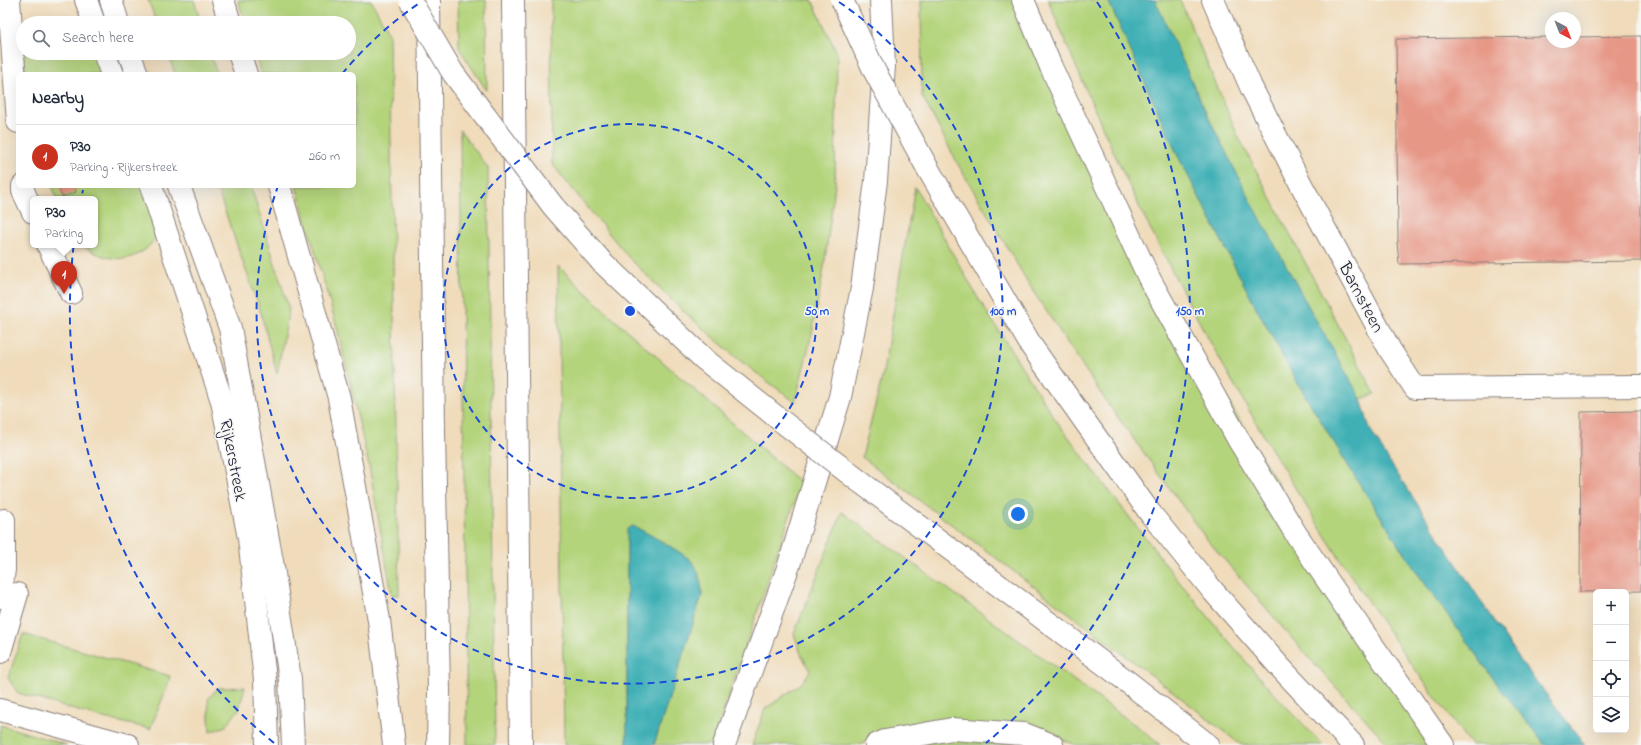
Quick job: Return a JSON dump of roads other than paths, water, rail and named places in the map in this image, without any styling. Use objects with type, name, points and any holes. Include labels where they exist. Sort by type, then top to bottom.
[{"type":"main road","points":[[9,0],[16,95]]},
{"type":"main road","points":[[86,0],[92,16]]},
{"type":"main road","points":[[111,0],[116,16]]},
{"type":"main road","points":[[223,0],[228,16]]},
{"type":"main road","points":[[410,0],[453,73],[553,206],[601,261],[704,359],[784,423],[1124,679],[1208,745]]},
{"type":"main road","points":[[429,0],[434,440],[439,691],[438,745]]},
{"type":"main road","points":[[513,0],[521,745]]},
{"type":"main road","points":[[842,0],[874,70],[928,169],[1032,347],[1150,512],[1213,591],[1279,666],[1353,745]]},
{"type":"main road","points":[[724,745],[789,565],[840,397],[862,288],[876,181],[884,66],[881,0]]},
{"type":"main road","points":[[1023,0],[1051,67],[1149,278],[1238,439],[1296,534],[1443,745]]},
{"type":"main road","name":"Barnsteen","points":[[1213,0],[1251,87],[1293,168],[1390,350],[1415,388],[1641,386]]},
{"type":"main road","points":[[107,60],[111,72]]},
{"type":"main road","points":[[132,60],[136,72]]},
{"type":"main road","points":[[241,60],[245,72]]},
{"type":"main road","points":[[23,188],[30,206]]},
{"type":"main road","name":"Rijkerstreek","points":[[152,188],[222,401],[249,538],[265,680],[267,745]]},
{"type":"main road","name":"Rijkerstreek","points":[[180,188],[230,328],[273,567],[290,679],[293,745]]},
{"type":"main road","points":[[280,188],[338,398],[379,620],[394,745]]},
{"type":"main road","points":[[49,248],[71,293]]},
{"type":"main road","points":[[0,652],[9,596],[4,570],[4,520]]},
{"type":"main road","points":[[0,710],[128,745]]},
{"type":"main road","points":[[876,745],[885,741],[952,729],[1024,734],[1052,745]]},
{"type":"water","points":[[1108,0],[1155,0],[1208,117],[1251,201],[1361,399],[1370,429],[1389,461],[1517,656],[1586,745],[1545,745],[1500,688],[1418,574],[1362,488],[1297,382],[1252,300],[1177,154]]},
{"type":"water","points":[[632,526],[664,543],[690,560],[697,571],[702,591],[654,745],[627,745],[627,529]]},
{"type":"place","name":"P30","points":[[64,294]]}]
